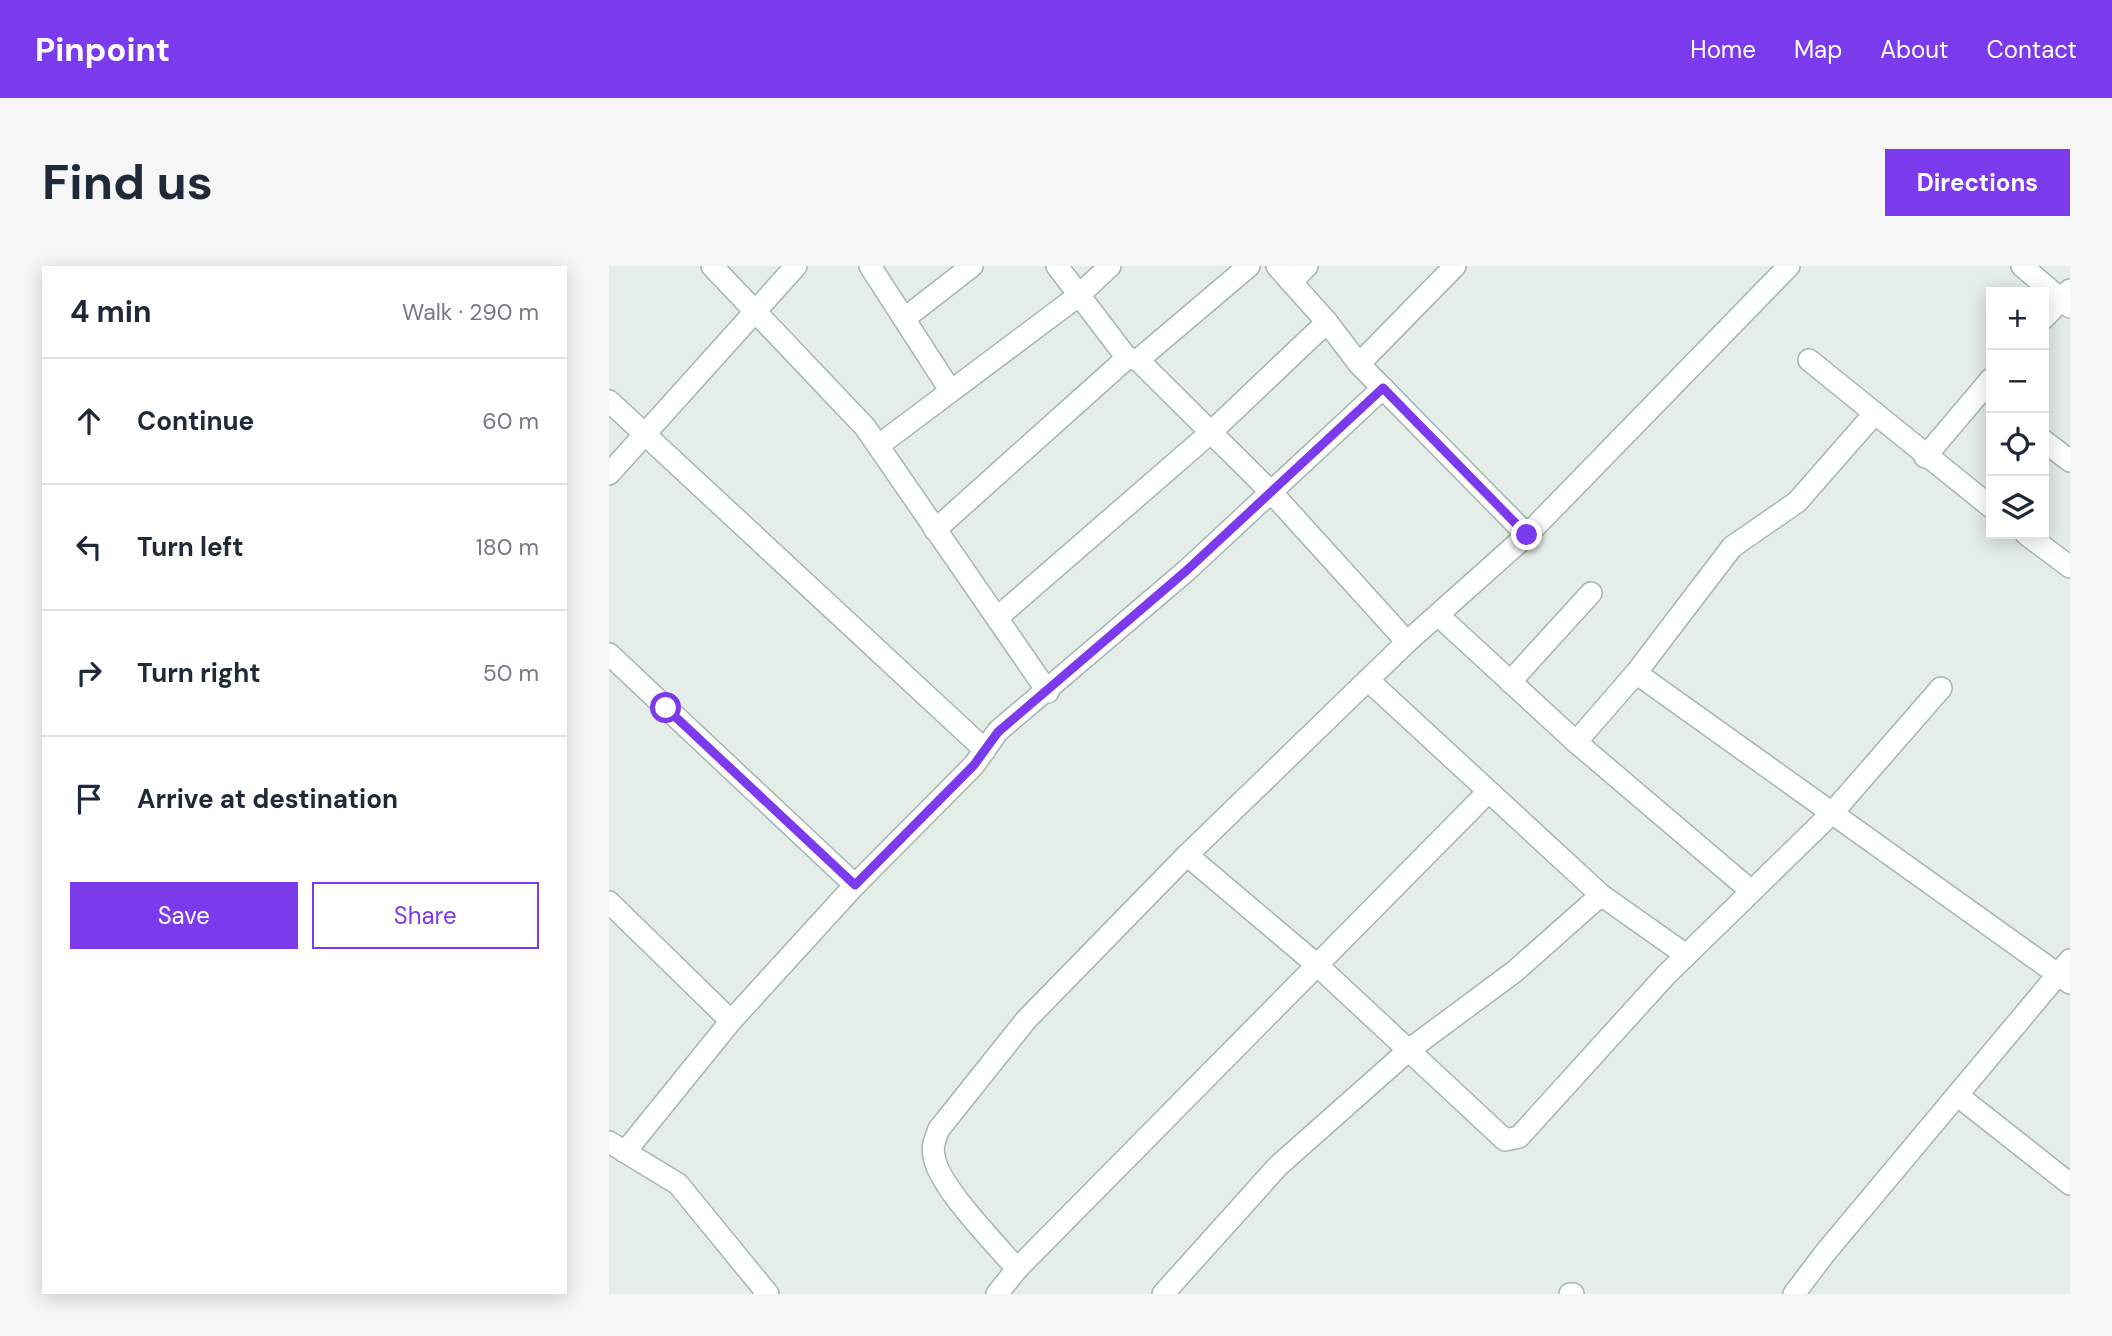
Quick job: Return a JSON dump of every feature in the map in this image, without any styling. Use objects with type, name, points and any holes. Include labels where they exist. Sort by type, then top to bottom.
[{"type":"street","points":[[712,266],[879,445],[1048,692]]},
{"type":"street","points":[[609,474],[753,310],[796,266]]},
{"type":"street","points":[[870,266],[950,390]]},
{"type":"street","points":[[905,318],[972,266]]},
{"type":"street","points":[[1057,266],[1078,296],[1133,359],[1272,493],[1407,642]]},
{"type":"street","points":[[879,445],[1078,296],[1110,266]]},
{"type":"street","points":[[935,530],[1133,359],[1249,266]]},
{"type":"street","points":[[1307,266],[1284,274],[1359,364],[1527,535]]},
{"type":"street","points":[[1359,364],[1455,266]]},
{"type":"street","points":[[1017,1269],[943,1180],[934,1158],[933,1146],[939,1129],[1026,1020],[1187,855],[1407,642],[1527,535],[1789,266]]},
{"type":"street","points":[[2022,266],[2067,298],[2049,314]]},
{"type":"street","points":[[998,617],[1209,433],[1327,323]]},
{"type":"street","points":[[1809,360],[1986,503]]},
{"type":"street","points":[[768,1294],[678,1184],[617,1147],[855,885],[974,765],[998,732],[1048,692],[1272,493],[1383,388]]},
{"type":"street","points":[[1926,457],[1986,393]]},
{"type":"street","points":[[609,401],[985,750]]},
{"type":"street","points":[[1576,742],[1636,673],[1732,547],[1797,502],[1875,413]]},
{"type":"street","points":[[2049,445],[2070,461]]},
{"type":"street","points":[[2033,539],[2070,567]]},
{"type":"street","points":[[1510,682],[1591,593]]},
{"type":"street","points":[[1438,615],[1576,742],[1750,890]]},
{"type":"street","points":[[609,654],[855,885]]},
{"type":"street","points":[[1636,673],[2066,973],[1957,1095],[1794,1294]]},
{"type":"street","points":[[1368,680],[1487,793],[1601,895],[1686,955]]},
{"type":"street","points":[[1187,855],[1317,965],[1483,1120],[1510,1141],[1519,1137],[1686,955],[1833,812],[1941,688]]},
{"type":"street","points":[[997,1294],[1017,1269],[1487,793]]},
{"type":"street","points":[[1163,1294],[1278,1166],[1410,1049],[1514,972],[1601,895]]},
{"type":"street","points":[[609,902],[731,1021]]},
{"type":"street","points":[[1957,1095],[2068,1178]]},
{"type":"route","points":[[666,708],[855,885],[974,765],[998,732],[1048,692],[1186,571],[1383,388],[1527,535]]}]
